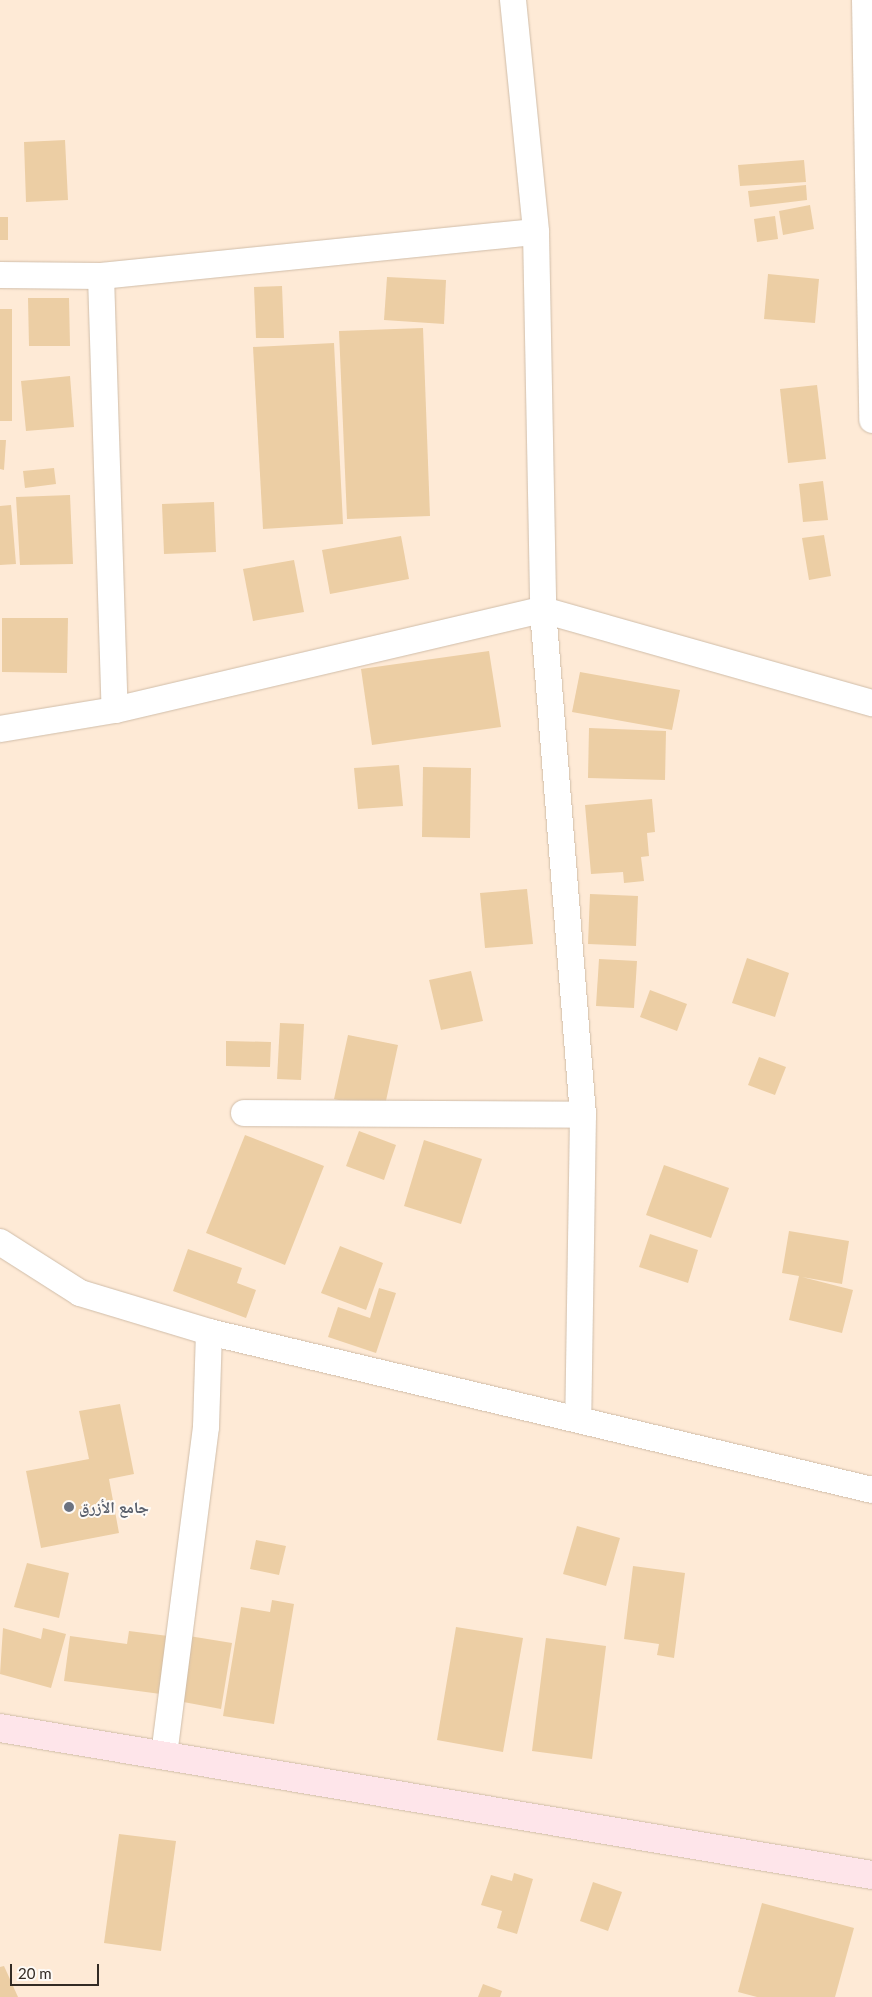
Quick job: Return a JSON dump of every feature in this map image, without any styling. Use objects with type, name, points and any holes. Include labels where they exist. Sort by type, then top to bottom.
[{"type":"street","points":[[513,0],[536,232],[543,610],[583,1115],[578,1418]]},
{"type":"street","points":[[865,0],[872,420]]},
{"type":"street","points":[[0,274],[100,276],[536,232]]},
{"type":"street","points":[[100,276],[115,710]]},
{"type":"street","points":[[0,729],[115,710],[543,610],[872,704]]},
{"type":"street","points":[[244,1112],[583,1115]]},
{"type":"street","points":[[0,1242],[80,1293],[209,1332],[578,1418],[872,1490]]},
{"type":"street","points":[[164,1755],[206,1427],[209,1332]]},
{"type":"street","points":[[0,1728],[872,1875]]},
{"type":"building","points":[[65,140],[68,200],[26,202],[24,142]]},
{"type":"building","points":[[804,160],[806,182],[740,186],[738,165]]},
{"type":"building","points":[[806,185],[807,200],[750,207],[748,191]]},
{"type":"building","points":[[810,205],[814,229],[783,235],[779,211]]},
{"type":"building","points":[[775,216],[778,239],[757,242],[754,219]]},
{"type":"building","points":[[0,217],[8,217],[8,240],[0,240]]},
{"type":"building","points":[[768,274],[819,279],[815,323],[764,319]]},
{"type":"building","points":[[387,277],[446,280],[444,324],[384,320]]},
{"type":"building","points":[[282,286],[284,338],[256,338],[254,287]]},
{"type":"building","points":[[28,298],[69,298],[70,346],[29,346]]},
{"type":"building","points":[[0,309],[12,309],[12,421],[0,421]]},
{"type":"building","points":[[423,328],[430,516],[347,519],[339,331]]},
{"type":"building","points":[[334,343],[343,524],[263,529],[253,347]]},
{"type":"building","points":[[70,376],[74,427],[26,431],[21,381]]},
{"type":"building","points":[[817,385],[826,459],[788,463],[780,389]]},
{"type":"building","points":[[0,440],[6,440],[4,470],[0,469]]},
{"type":"building","points":[[54,468],[56,484],[25,488],[23,471]]},
{"type":"building","points":[[823,481],[828,520],[803,522],[799,484]]},
{"type":"building","points":[[70,495],[73,564],[20,565],[16,497]]},
{"type":"building","points":[[214,502],[216,552],[164,554],[162,504]]},
{"type":"building","points":[[11,505],[16,564],[0,565],[0,506]]},
{"type":"building","points":[[824,535],[831,576],[809,580],[802,538]]},
{"type":"building","points":[[401,536],[409,579],[330,594],[322,550]]},
{"type":"building","points":[[294,560],[304,612],[253,621],[243,569]]},
{"type":"building","points":[[2,618],[68,618],[67,673],[2,672]]},
{"type":"building","points":[[489,651],[501,727],[372,745],[361,669]]},
{"type":"building","points":[[580,672],[680,690],[672,730],[572,712]]},
{"type":"building","points":[[589,728],[666,731],[665,780],[588,778]]},
{"type":"building","points":[[399,765],[403,806],[358,809],[354,768]]},
{"type":"building","points":[[423,767],[471,768],[470,838],[422,837]]},
{"type":"building","points":[[652,799],[655,832],[647,833],[649,856],[641,857],[644,881],[624,883],[623,872],[591,874],[585,805]]},
{"type":"building","points":[[527,889],[533,944],[485,948],[480,893]]},
{"type":"building","points":[[590,894],[638,896],[636,946],[588,944]]},
{"type":"building","points":[[747,958],[789,973],[775,1017],[732,1003]]},
{"type":"building","points":[[599,959],[637,961],[634,1008],[596,1006]]},
{"type":"building","points":[[471,971],[483,1021],[441,1030],[429,980]]},
{"type":"building","points":[[650,990],[687,1004],[677,1031],[640,1017]]},
{"type":"building","points":[[280,1023],[304,1024],[301,1080],[277,1079]]},
{"type":"building","points":[[348,1035],[398,1045],[384,1110],[334,1099]]},
{"type":"building","points":[[226,1041],[271,1042],[270,1067],[226,1066]]},
{"type":"building","points":[[759,1057],[786,1067],[775,1095],[748,1085]]},
{"type":"building","points":[[359,1131],[396,1145],[384,1180],[346,1166]]},
{"type":"building","points":[[245,1135],[324,1166],[285,1265],[206,1233]]},
{"type":"building","points":[[424,1140],[482,1159],[461,1224],[404,1206]]},
{"type":"building","points":[[664,1165],[729,1188],[711,1238],[646,1215]]},
{"type":"building","points":[[789,1231],[849,1241],[842,1284],[802,1277],[853,1290],[842,1333],[789,1320],[799,1276],[782,1273]]},
{"type":"building","points":[[650,1234],[698,1250],[688,1283],[639,1267]]},
{"type":"building","points":[[340,1246],[383,1263],[366,1310],[321,1293]]},
{"type":"building","points":[[188,1249],[242,1268],[237,1283],[256,1290],[246,1318],[173,1291]]},
{"type":"building","points":[[379,1288],[396,1293],[376,1353],[328,1337],[338,1307],[370,1318]]},
{"type":"building","points":[[120,1404],[134,1474],[109,1479],[119,1533],[41,1548],[26,1471],[89,1459],[79,1411]]},
{"type":"building","points":[[577,1526],[620,1538],[606,1586],[563,1574]]},
{"type":"building","points":[[256,1540],[286,1546],[279,1575],[250,1569]]},
{"type":"building","points":[[27,1563],[69,1573],[59,1618],[14,1607]]},
{"type":"building","points":[[633,1566],[685,1573],[674,1658],[657,1655],[659,1644],[624,1639]]},
{"type":"building","points":[[272,1600],[294,1604],[274,1724],[223,1716],[241,1607],[270,1612]]},
{"type":"building","points":[[456,1627],[523,1638],[503,1752],[437,1740]]},
{"type":"building","points":[[3,1628],[41,1639],[43,1628],[66,1634],[51,1688],[0,1674]]},
{"type":"building","points":[[129,1631],[176,1637],[168,1695],[64,1681],[70,1636],[127,1644]]},
{"type":"building","points":[[189,1636],[232,1643],[221,1709],[178,1701]]},
{"type":"building","points":[[546,1638],[606,1646],[592,1759],[532,1751]]},
{"type":"building","points":[[119,1834],[176,1841],[161,1951],[104,1943]]},
{"type":"building","points":[[514,1873],[533,1879],[517,1934],[497,1928],[502,1911],[481,1905],[491,1875],[512,1881]]},
{"type":"building","points":[[593,1882],[622,1892],[608,1931],[580,1921]]},
{"type":"building","points":[[762,1903],[854,1928],[835,1997],[757,1997],[738,1992]]},
{"type":"building","points":[[4,1966],[18,1997],[0,1997],[0,1967]]},
{"type":"building","points":[[483,1984],[502,1991],[500,1997],[478,1997]]},
{"type":"place","name":"جامع الأزرق","points":[[69,1507]]}]
